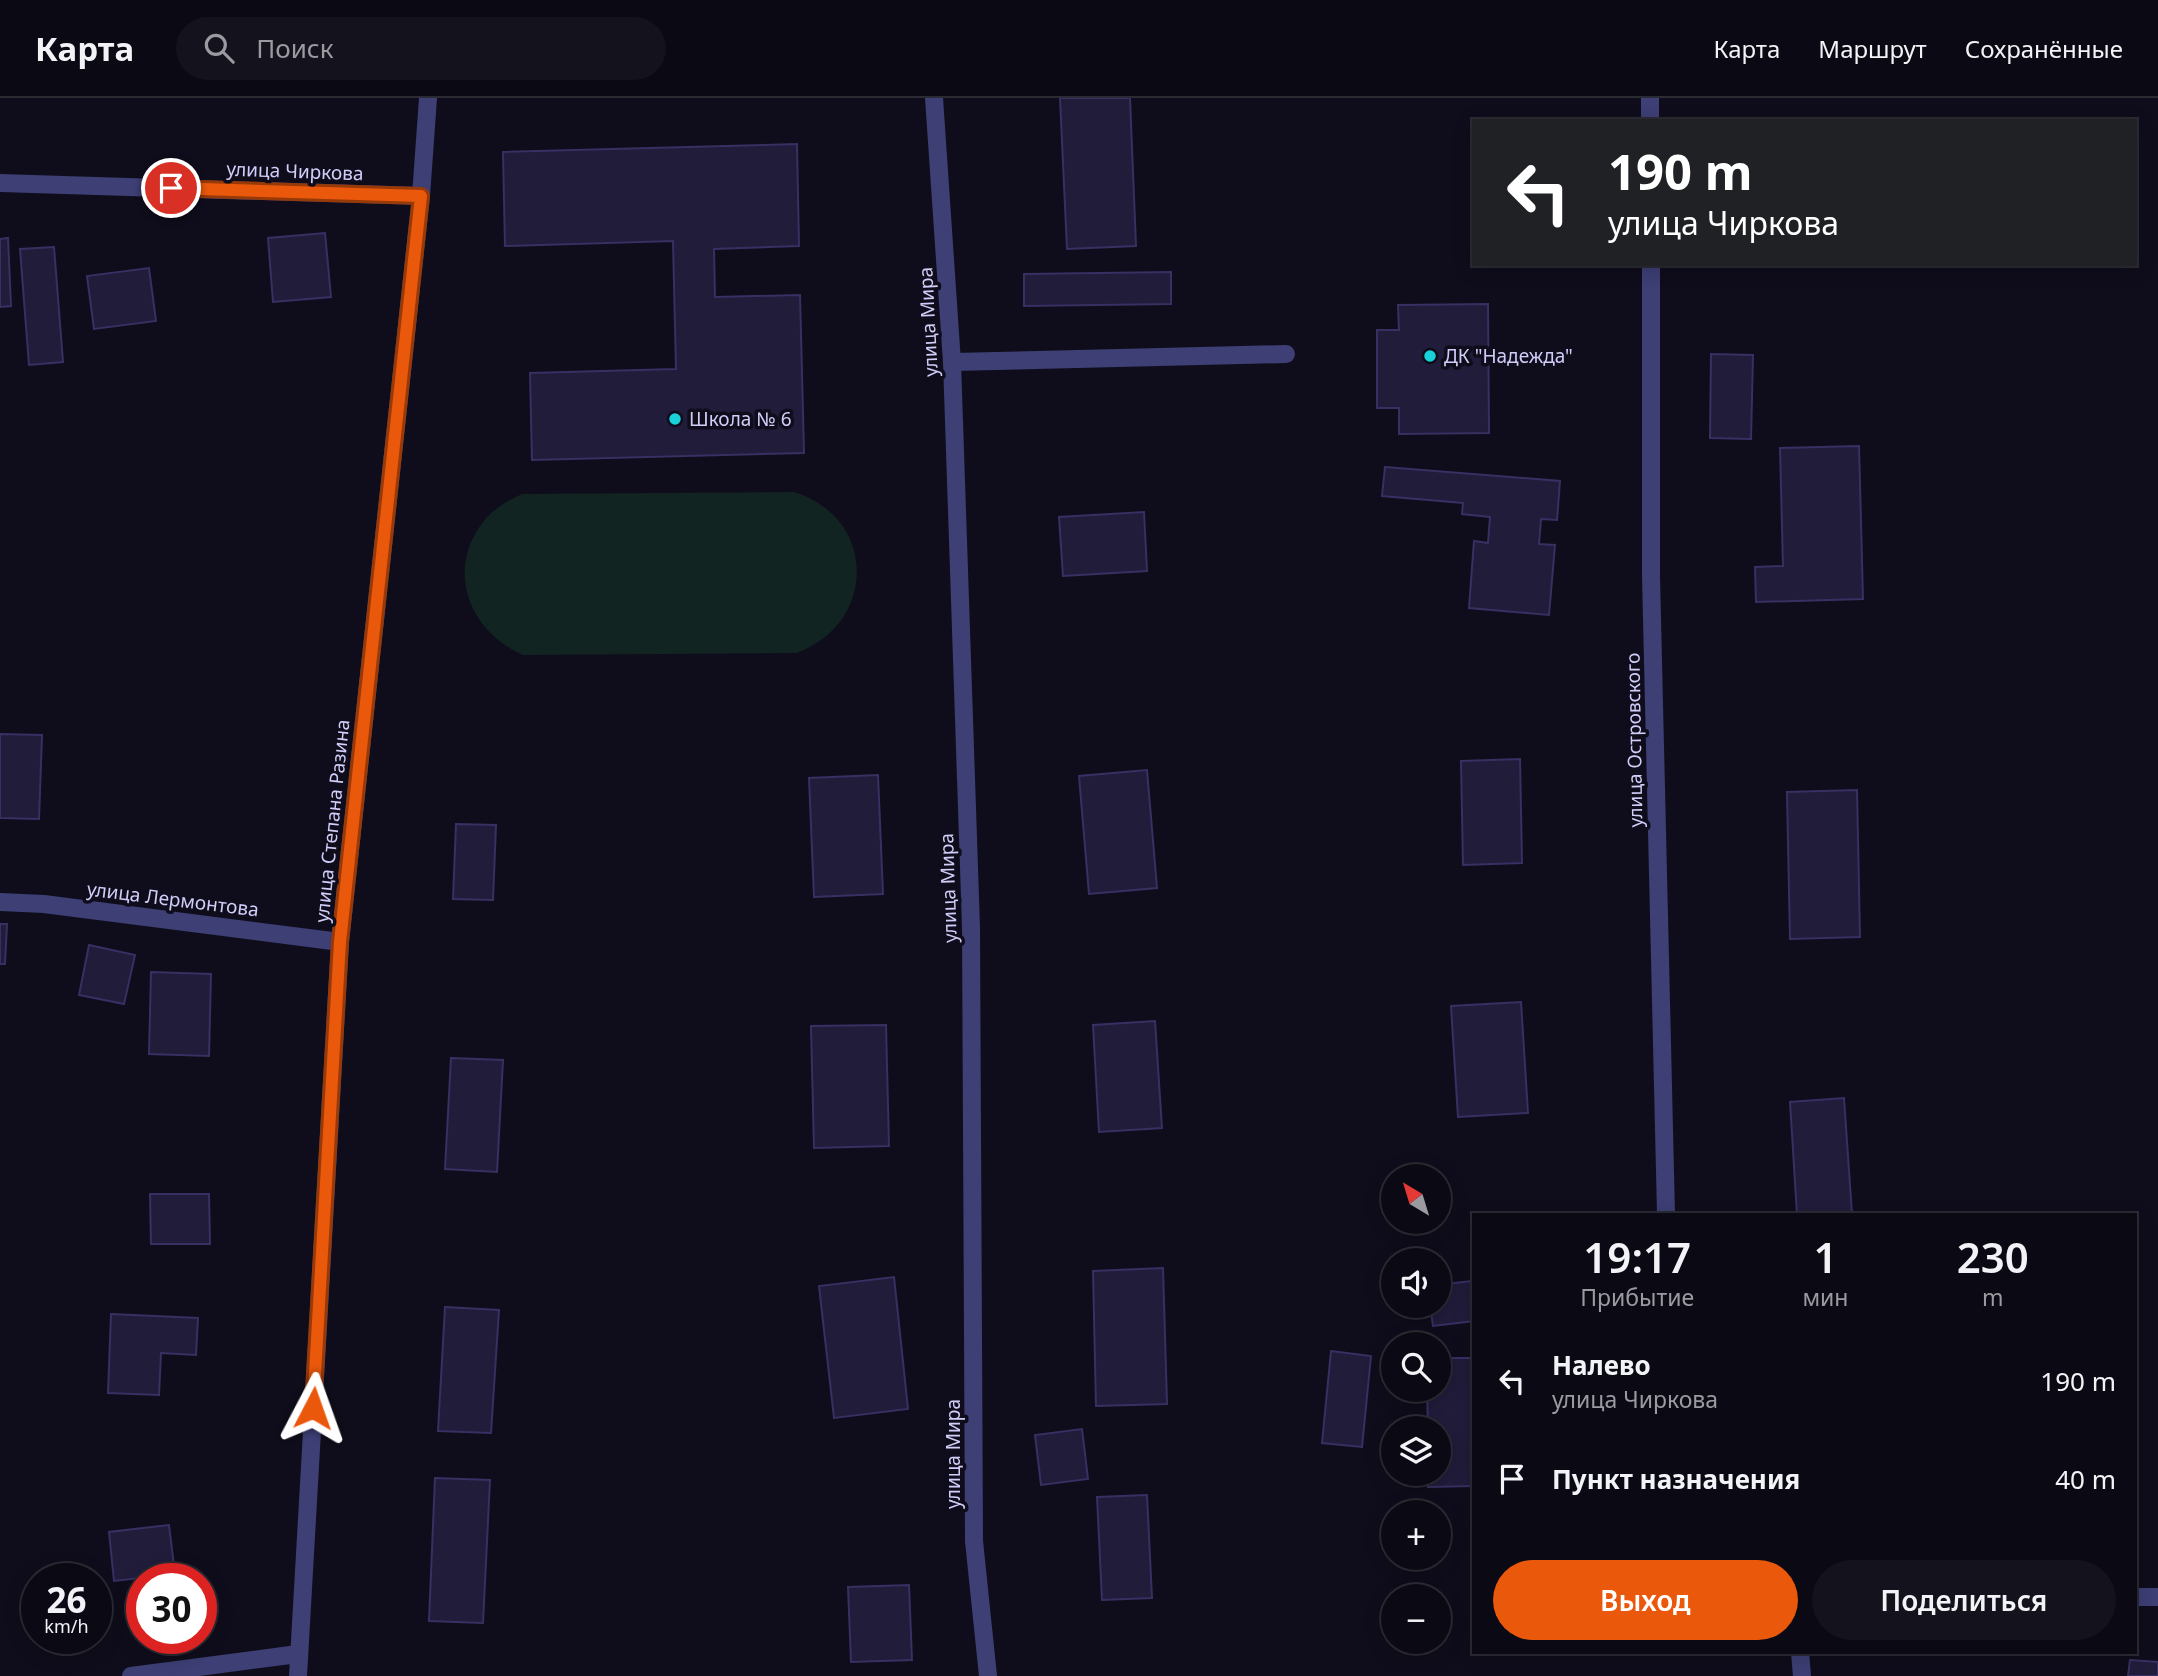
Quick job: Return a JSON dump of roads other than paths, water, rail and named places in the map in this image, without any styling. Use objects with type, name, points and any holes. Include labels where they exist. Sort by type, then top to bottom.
[{"type":"street","name":"улица Степана Разина","points":[[298,1676],[340,942],[421,196],[428,98]]},
{"type":"street","name":"улица Мира","points":[[934,98],[952,362],[971,927],[975,1541],[988,1676]]},
{"type":"street","points":[[1650,98],[1650,119]]},
{"type":"street","name":"улица Чиркова","points":[[0,183],[421,196]]},
{"type":"street","name":"улица Островского","points":[[1651,266],[1652,590],[1666,1213]]},
{"type":"street","points":[[952,362],[1286,354]]},
{"type":"street","name":"улица Лермонтова","points":[[0,902],[44,904],[340,942]]},
{"type":"street","points":[[2137,1597],[2158,1597]]},
{"type":"street","points":[[131,1676],[298,1654]]},
{"type":"street","points":[[1800,1654],[1802,1676]]},
{"type":"place","name":"ДК \"Надежда\"","points":[[1430,356]]},
{"type":"place","name":"Школа № 6","points":[[675,419]]}]
